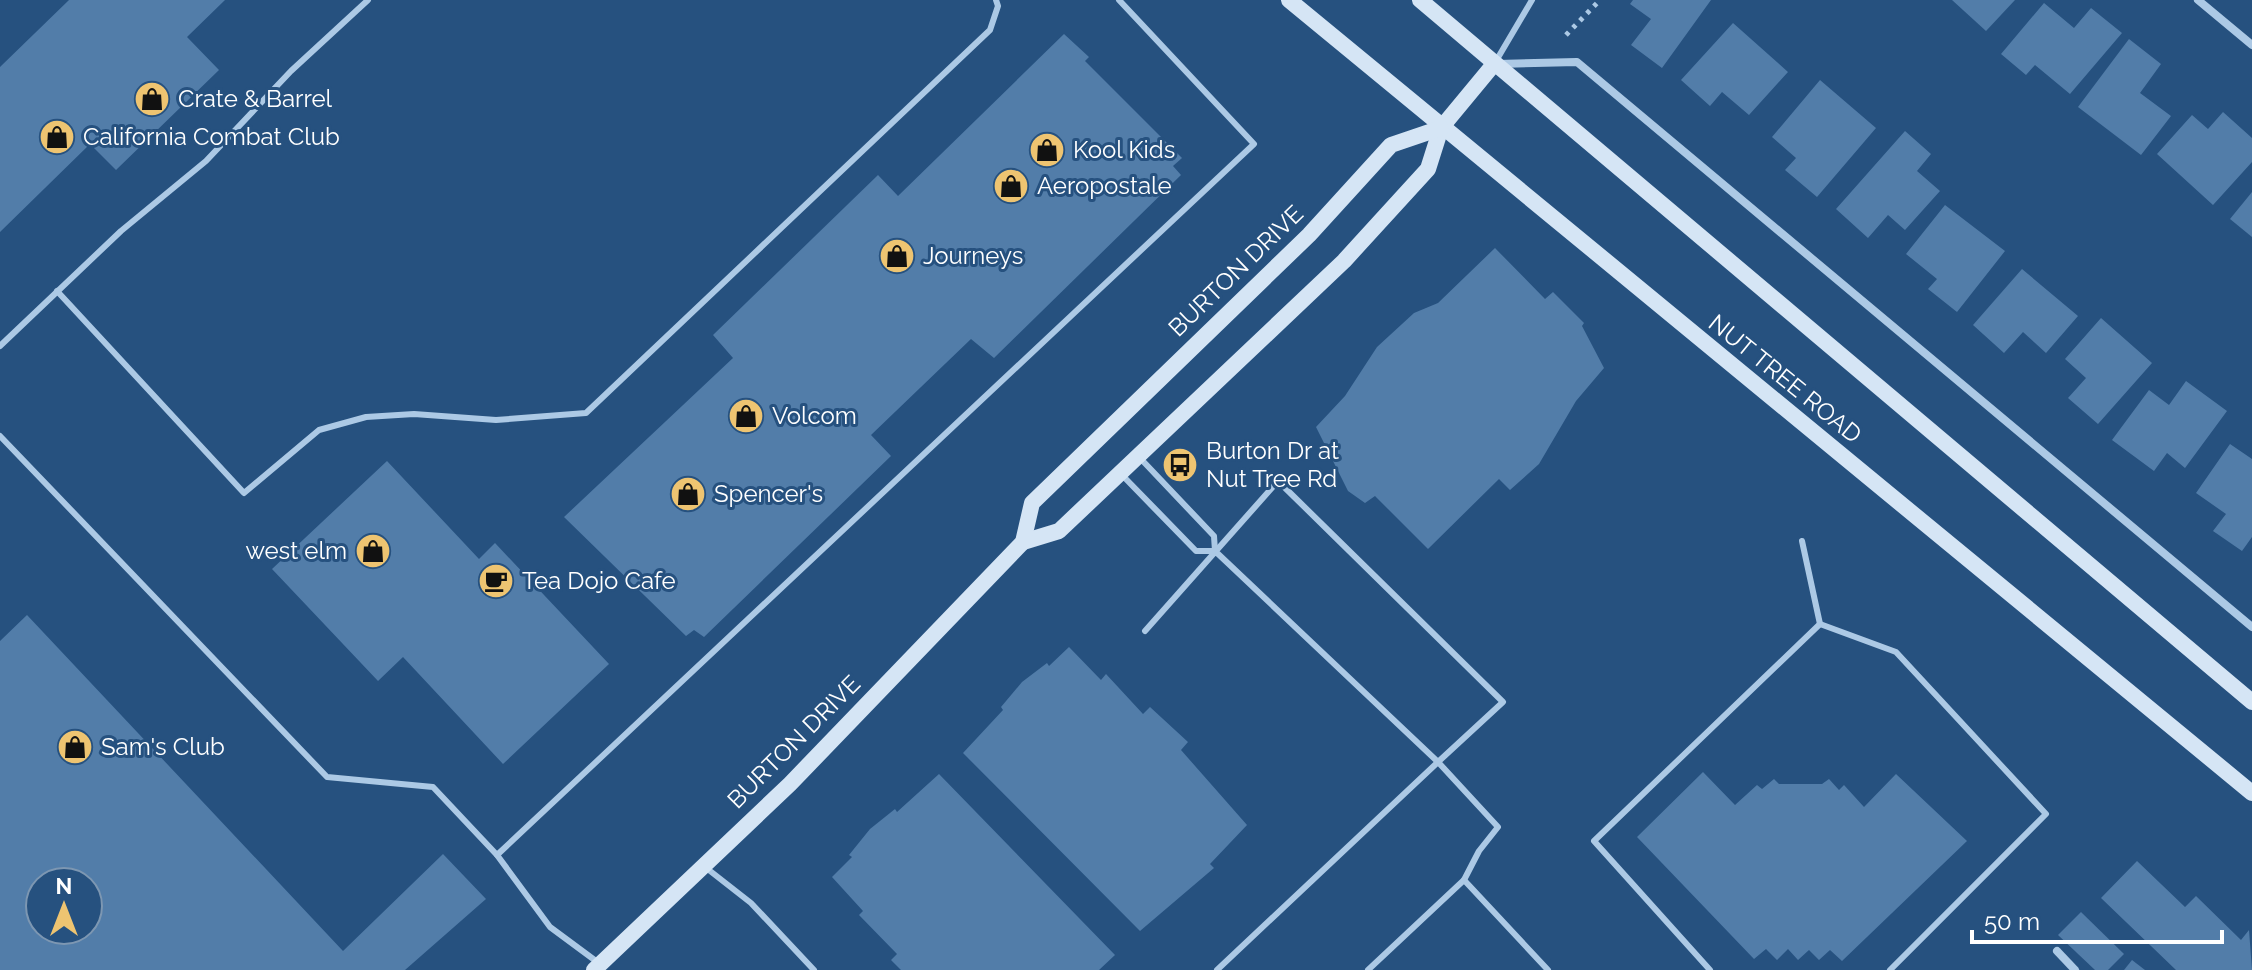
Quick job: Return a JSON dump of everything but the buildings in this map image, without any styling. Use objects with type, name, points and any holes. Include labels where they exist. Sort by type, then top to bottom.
[{"type":"main road","name":"NUT TREE ROAD","points":[[1289,0],[2252,793]]},
{"type":"main road","points":[[1420,0],[2252,702]]},
{"type":"main road","name":"BURTON DRIVE","points":[[597,967],[790,784],[1023,542],[1059,531],[1140,458],[1344,261],[1428,169],[1441,128],[1494,64]]},
{"type":"main road","name":"BURTON DRIVE","points":[[1023,542],[1032,503],[1309,235],[1391,145],[1441,128]]},
{"type":"street","points":[[2198,0],[2252,45]]},
{"type":"street","points":[[1494,64],[1577,62],[2252,627]]},
{"type":"street","points":[[2057,951],[2075,970]]},
{"type":"lane","points":[[0,346],[121,231],[206,161],[291,71],[368,0]]},
{"type":"lane","points":[[57,291],[244,493],[319,430],[366,417],[414,414],[496,420],[586,413],[990,30],[998,6],[996,0]]},
{"type":"lane","points":[[497,855],[1254,144],[1119,0]]},
{"type":"lane","points":[[1494,64],[1532,0]]},
{"type":"lane","points":[[0,436],[327,777],[433,787],[497,855],[550,927],[597,967]]},
{"type":"lane","points":[[1140,458],[1214,536],[1215,551],[1438,762],[1498,827],[1479,851],[1464,880],[1368,970]]},
{"type":"lane","points":[[1122,474],[1196,551],[1215,551]]},
{"type":"lane","points":[[1145,631],[1278,481],[1503,702],[1217,970]]},
{"type":"lane","points":[[1802,541],[1820,624]]},
{"type":"lane","points":[[1710,970],[1594,841],[1820,624]]},
{"type":"lane","points":[[1820,624],[1896,652],[2046,814],[1890,970]]},
{"type":"lane","points":[[702,865],[751,903],[814,970]]},
{"type":"lane","points":[[1464,880],[1548,970]]},
{"type":"path","points":[[1566,35],[1600,0]]},
{"type":"place","name":"Crate & Barrel","points":[[152,99]]},
{"type":"place","name":"California Combat Club","points":[[57,137]]},
{"type":"place","name":"Kool Kids","points":[[1047,150]]},
{"type":"place","name":"Aeropostale","points":[[1011,186]]},
{"type":"place","name":"Journeys","points":[[897,256]]},
{"type":"place","name":"Volcom","points":[[746,416]]},
{"type":"place","name":"Burton Dr at Nut Tree Rd","points":[[1180,465]]},
{"type":"place","name":"Spencer's","points":[[688,494]]},
{"type":"place","name":"west elm","points":[[373,551]]},
{"type":"place","name":"Tea Dojo Cafe","points":[[496,581]]},
{"type":"place","name":"Sam's Club","points":[[75,747]]}]
